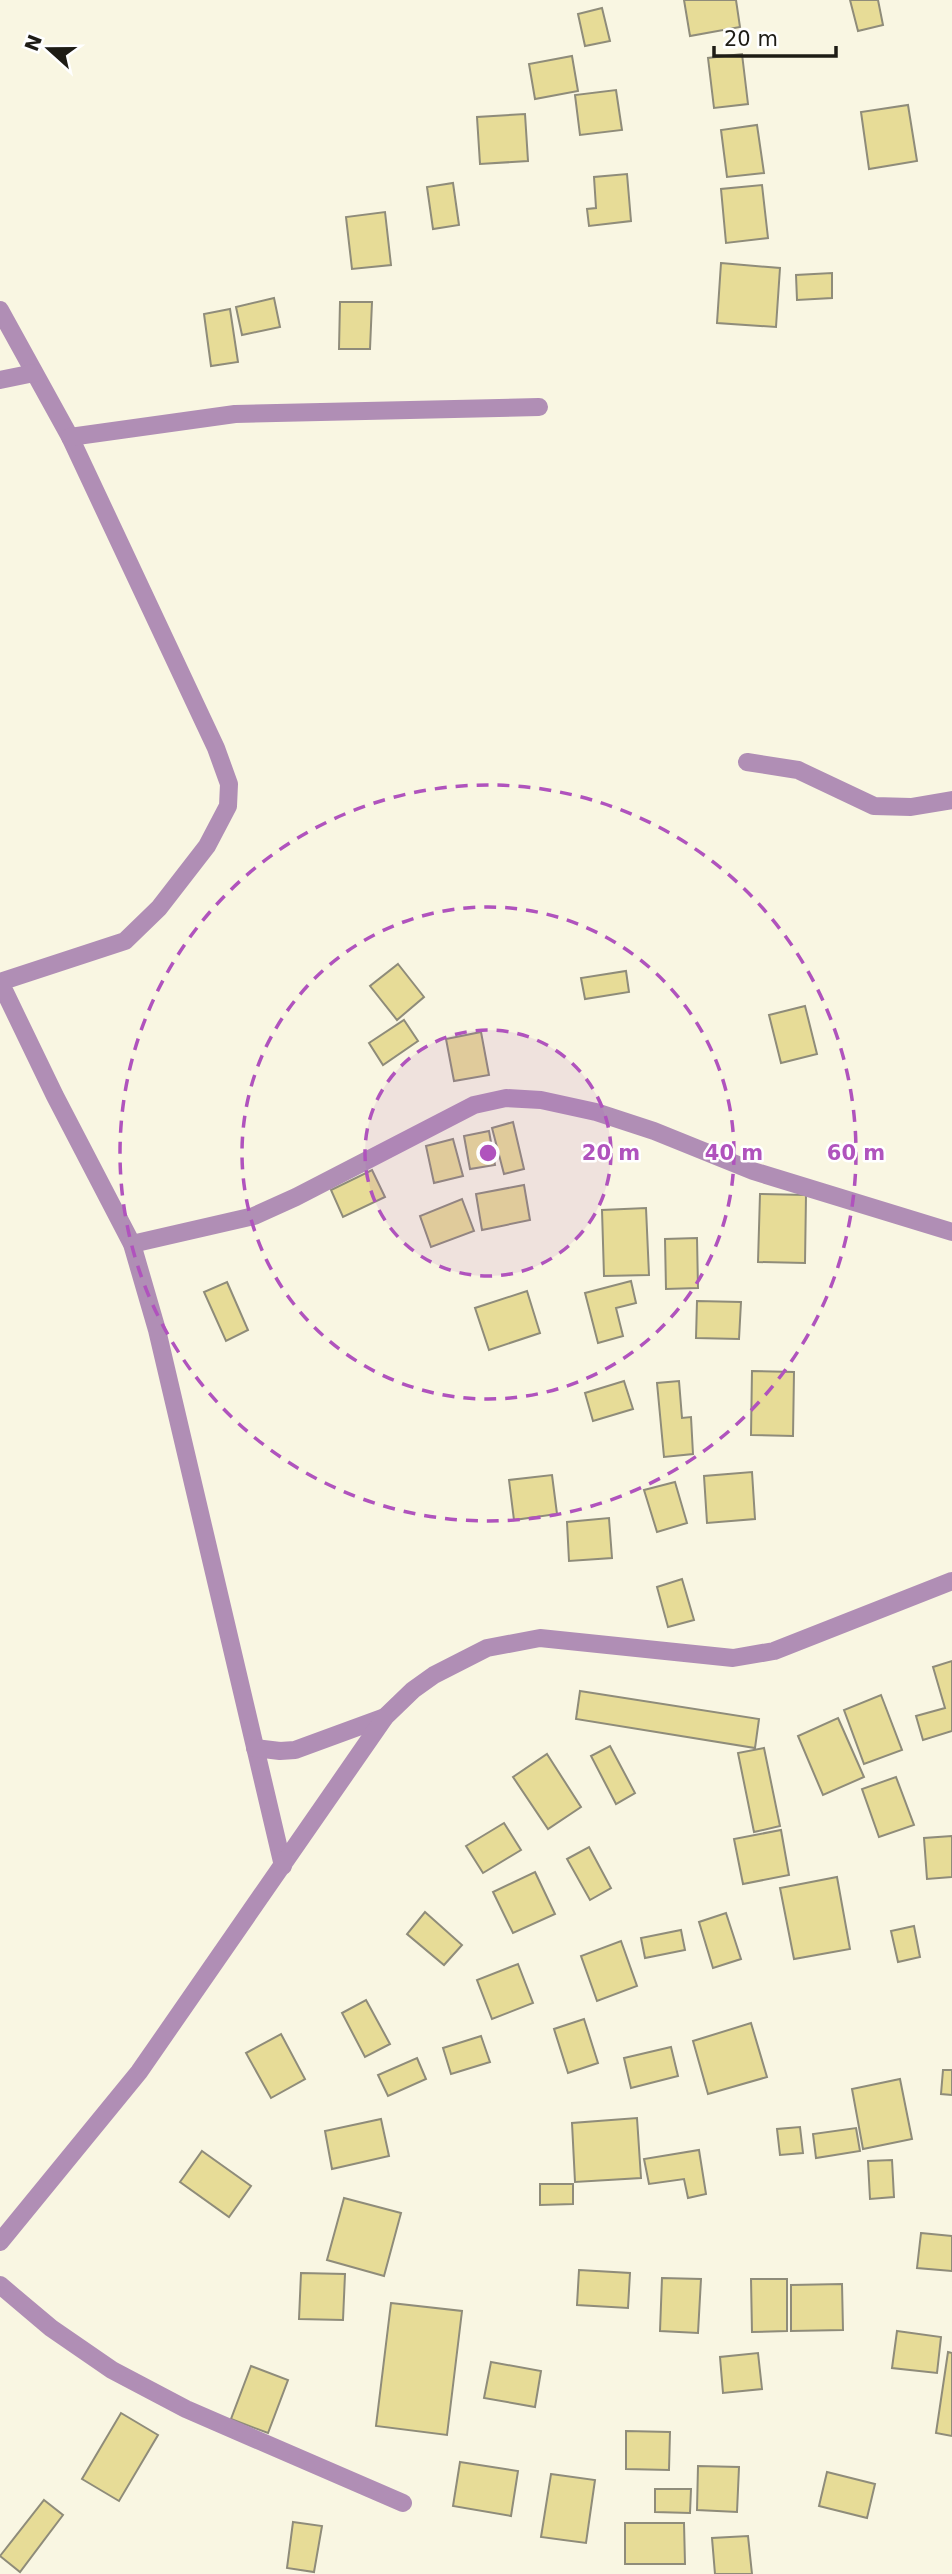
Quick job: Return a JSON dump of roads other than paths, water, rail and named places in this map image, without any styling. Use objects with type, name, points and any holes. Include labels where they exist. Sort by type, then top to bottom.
[{"type":"street","points":[[0,310],[70,437],[216,748],[229,784],[228,806],[207,846],[159,908],[125,941],[0,982],[55,1097],[132,1244],[157,1330],[283,1866]]},
{"type":"street","points":[[0,380],[34,373]]},
{"type":"street","points":[[70,437],[235,414],[539,407]]},
{"type":"street","points":[[747,762],[798,770],[874,806],[911,807],[952,800]]},
{"type":"street","points":[[132,1244],[254,1216],[474,1105],[506,1098],[541,1100],[596,1112],[654,1131],[753,1171],[952,1232]]},
{"type":"street","points":[[0,2242],[139,2071],[385,1717],[412,1690],[434,1675],[487,1648],[540,1638],[733,1658],[774,1651],[952,1581]]},
{"type":"street","points":[[255,1748],[280,1751],[295,1749],[385,1717]]},
{"type":"street","points":[[0,2285],[51,2328],[112,2370],[186,2409],[403,2502]]}]
